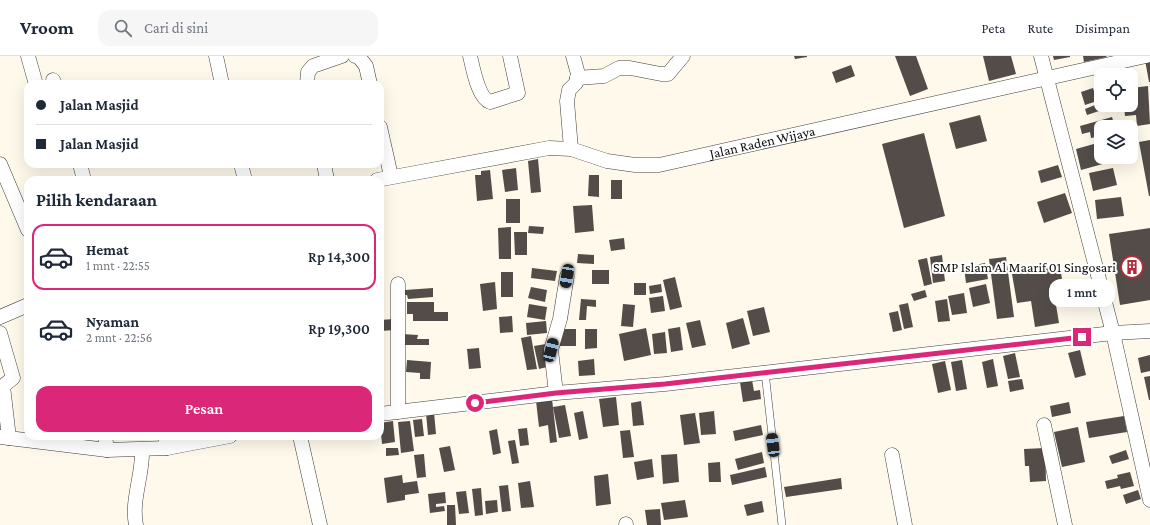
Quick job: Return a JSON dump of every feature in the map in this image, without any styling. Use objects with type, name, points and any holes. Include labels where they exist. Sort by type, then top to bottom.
[{"type":"street","points":[[28,56],[35,80]]},
{"type":"street","points":[[216,56],[221,80]]},
{"type":"street","points":[[307,80],[308,72],[313,66],[342,56]]},
{"type":"street","points":[[355,56],[358,56],[366,66],[369,80]]},
{"type":"street","points":[[470,56],[482,95],[486,101],[490,102],[518,93],[519,90],[510,56]]},
{"type":"street","points":[[571,149],[566,101],[569,90],[576,83],[578,74],[573,56]]},
{"type":"street","points":[[577,78],[604,76],[619,68],[630,68],[668,74],[683,56]]},
{"type":"street","points":[[1042,56],[1113,333],[1150,500]]},
{"type":"street","name":"Jalan Raden Wijaya","points":[[384,178],[548,148],[571,149],[607,161],[635,165],[660,165],[1146,56]]},
{"type":"street","points":[[384,145],[391,176]]},
{"type":"street","points":[[0,164],[24,209]]},
{"type":"street","points":[[556,393],[551,350],[560,319],[567,276]]},
{"type":"street","points":[[398,284],[398,412]]},
{"type":"street","points":[[0,317],[24,307]]},
{"type":"street","points":[[384,414],[556,393],[665,384],[1113,333],[1150,331]]},
{"type":"street","points":[[0,333],[13,378],[3,386],[4,437],[24,440]]},
{"type":"street","points":[[1044,425],[1065,525]]},
{"type":"street","points":[[28,440],[107,450],[142,450],[166,442],[187,440]]},
{"type":"street","points":[[106,440],[107,450]]},
{"type":"street","points":[[301,440],[320,525]]},
{"type":"street","points":[[136,525],[135,510],[142,462],[142,450]]},
{"type":"street","points":[[892,455],[905,525]]},
{"type":"lane","points":[[765,372],[782,525]]},
{"type":"building","points":[[794,56],[807,56],[807,57],[795,59]]},
{"type":"building","points":[[895,56],[916,56],[928,89],[910,96]]},
{"type":"building","points":[[983,56],[1011,56],[1016,74],[989,81]]},
{"type":"building","points":[[1053,56],[1070,56],[1070,57],[1054,60]]},
{"type":"building","points":[[1083,56],[1106,56],[1107,57],[1084,62]]},
{"type":"building","points":[[1150,59],[1150,82],[1149,82],[1145,60]]},
{"type":"building","points":[[851,65],[855,76],[836,83],[832,72]]},
{"type":"building","points":[[1148,86],[1150,124],[1138,126],[1136,115],[1125,116],[1125,112],[1138,112],[1138,87]]},
{"type":"building","points":[[1093,88],[1094,102],[1085,105],[1081,92]]},
{"type":"building","points":[[1094,105],[1094,112],[1096,112],[1087,115],[1085,109]]},
{"type":"building","points":[[980,115],[987,141],[956,149],[949,123]]},
{"type":"building","points":[[1112,117],[1113,120],[1101,120]]},
{"type":"building","points":[[1094,122],[1094,137],[1091,138],[1090,132],[1082,134],[1080,126]]},
{"type":"building","points":[[924,133],[945,216],[904,228],[882,144]]},
{"type":"building","points":[[1150,140],[1150,196],[1149,196],[1139,142]]},
{"type":"building","points":[[1094,144],[1094,164],[1103,164],[1081,170],[1076,149]]},
{"type":"building","points":[[538,159],[541,192],[531,193],[528,161]]},
{"type":"building","points":[[1058,165],[1062,177],[1041,183],[1038,171]]},
{"type":"building","points":[[516,168],[518,190],[505,192],[502,170]]},
{"type":"building","points":[[1113,168],[1117,185],[1093,191],[1089,173]]},
{"type":"building","points":[[490,170],[493,199],[477,201],[475,175],[481,175],[481,171]]},
{"type":"building","points":[[589,175],[599,175],[599,197],[588,196]]},
{"type":"building","points":[[611,180],[622,180],[622,199],[611,199]]},
{"type":"building","points":[[1065,193],[1072,213],[1044,223],[1037,202]]},
{"type":"building","name":"SMP Islam Al Maarif 01 Singosari","points":[[1121,197],[1124,216],[1097,219],[1095,200]]},
{"type":"building","points":[[506,199],[520,199],[520,223],[506,223]]},
{"type":"building","points":[[592,205],[594,231],[575,233],[573,206]]},
{"type":"building","points":[[529,226],[544,227],[543,234],[528,233]]},
{"type":"building","points":[[511,227],[511,259],[499,259],[498,228]]},
{"type":"building","name":"SMP Islam Al Maarif 01 Singosari","points":[[1150,228],[1150,300],[1120,305],[1109,234]]},
{"type":"building","points":[[514,232],[527,232],[527,255],[515,255]]},
{"type":"building","points":[[624,238],[625,249],[611,251],[609,240]]},
{"type":"building","points":[[578,254],[594,255],[594,264],[577,263]]},
{"type":"building","points":[[942,255],[945,281],[933,283],[930,257]]},
{"type":"building","points":[[1006,257],[1014,317],[997,319],[989,259]]},
{"type":"building","points":[[927,258],[932,284],[924,286],[918,260]]},
{"type":"building","points":[[985,263],[988,279],[966,283],[964,267]]},
{"type":"building","points":[[1060,266],[1063,286],[1053,287],[1059,323],[1035,327],[1031,301],[1017,303],[1012,274]]},
{"type":"building","points":[[532,268],[557,271],[555,281],[531,278]]},
{"type":"building","points":[[592,270],[609,270],[609,284],[592,284]]},
{"type":"building","points":[[501,272],[513,272],[513,297],[501,297]]},
{"type":"building","points":[[675,277],[682,307],[670,310],[663,280]]},
{"type":"building","points":[[495,282],[497,309],[483,311],[480,284]]},
{"type":"building","points":[[634,283],[646,283],[646,295],[634,295]]},
{"type":"building","points":[[661,284],[662,292],[650,294],[649,286]]},
{"type":"building","points":[[986,284],[990,303],[973,307],[969,288]]},
{"type":"building","points":[[531,287],[547,290],[545,302],[528,298]]},
{"type":"building","points":[[433,288],[433,297],[408,299],[407,295],[405,295],[405,290]]},
{"type":"building","points":[[925,290],[927,297],[914,301],[911,294]]},
{"type":"building","points":[[964,293],[967,313],[952,315],[948,296]]},
{"type":"building","points":[[663,296],[665,311],[651,313],[649,298]]},
{"type":"building","points":[[581,299],[596,300],[596,307],[587,306],[586,320],[579,320]]},
{"type":"building","points":[[947,299],[950,321],[938,322],[935,301]]},
{"type":"building","points":[[407,302],[434,302],[434,312],[448,312],[448,321],[413,321],[413,314],[407,314]]},
{"type":"building","points":[[908,303],[913,327],[904,329],[899,305]]},
{"type":"building","points":[[529,304],[547,307],[545,320],[527,317]]},
{"type":"building","points":[[623,304],[635,305],[633,327],[621,326]]},
{"type":"building","points":[[764,307],[770,332],[753,336],[747,311]]},
{"type":"building","points":[[898,311],[902,330],[893,332],[889,313]]},
{"type":"building","points":[[512,316],[513,332],[500,333],[499,317]]},
{"type":"building","points":[[743,318],[750,344],[732,349],[726,323]]},
{"type":"building","points":[[394,319],[395,330],[384,331],[384,320]]},
{"type":"building","points":[[700,320],[706,345],[692,348],[686,323]]},
{"type":"building","points":[[546,321],[547,333],[527,335],[526,323]]},
{"type":"building","points":[[680,327],[683,350],[671,352],[668,329]]},
{"type":"building","points":[[646,328],[651,355],[624,361],[619,334]]},
{"type":"building","points":[[559,329],[576,329],[576,346],[559,346]]},
{"type":"building","points":[[585,329],[597,329],[597,348],[585,349]]},
{"type":"building","points":[[665,332],[667,353],[654,354],[652,334]]},
{"type":"building","points":[[402,334],[418,335],[417,339],[429,339],[429,345],[402,345]]},
{"type":"building","points":[[531,336],[537,369],[527,370],[521,338]]},
{"type":"building","points":[[546,344],[551,366],[539,369],[534,346]]},
{"type":"building","points":[[479,348],[481,368],[469,369],[467,349]]},
{"type":"building","points":[[1080,350],[1086,375],[1075,378],[1068,353]]},
{"type":"building","points":[[1015,353],[1020,377],[1008,379],[1003,356]]},
{"type":"building","points":[[1150,355],[1150,371],[1141,373],[1138,358]]},
{"type":"building","points":[[594,359],[595,375],[579,376],[578,361]]},
{"type":"building","points":[[993,359],[998,386],[987,388],[982,362]]},
{"type":"building","points":[[407,360],[431,362],[430,379],[420,379],[420,373],[406,372]]},
{"type":"building","points":[[962,360],[967,389],[956,391],[951,362]]},
{"type":"building","points":[[945,361],[951,390],[938,393],[932,364]]},
{"type":"building","points":[[1150,376],[1150,400],[1149,400],[1144,377]]},
{"type":"building","points":[[1022,379],[1024,389],[1010,392],[1008,381]]},
{"type":"building","points":[[752,380],[754,391],[760,390],[761,399],[743,402],[740,382]]},
{"type":"building","points":[[616,397],[619,425],[603,427],[599,399]]},
{"type":"building","points":[[552,399],[557,442],[550,443],[548,425],[539,427],[536,401]]},
{"type":"building","points":[[641,401],[644,425],[633,426],[631,403]]},
{"type":"building","points":[[1069,402],[1071,413],[1052,417],[1050,406]]},
{"type":"building","points":[[565,405],[571,436],[559,438],[553,407]]},
{"type":"building","points":[[583,411],[588,438],[579,440],[574,413]]},
{"type":"building","points":[[714,411],[716,434],[701,435],[699,413]]},
{"type":"building","points":[[434,412],[436,434],[428,435],[426,413]]},
{"type":"building","points":[[695,413],[700,443],[684,445],[680,415]]},
{"type":"building","points":[[1124,416],[1127,432],[1089,438],[1086,422]]},
{"type":"building","points":[[422,419],[424,436],[415,437],[413,420]]},
{"type":"building","points":[[393,421],[395,442],[382,444],[382,440],[384,440],[384,422]]},
{"type":"building","points":[[410,421],[414,451],[401,453],[398,422]]},
{"type":"building","points":[[761,425],[763,435],[735,441],[733,431]]},
{"type":"building","points":[[1078,427],[1085,462],[1062,467],[1054,432]]},
{"type":"building","points":[[527,428],[529,445],[520,446],[518,429]]},
{"type":"building","points":[[497,429],[501,453],[493,455],[489,431]]},
{"type":"building","points":[[630,430],[634,457],[623,458],[620,431]]},
{"type":"building","points":[[515,440],[519,463],[512,464],[508,441]]},
{"type":"building","points":[[450,446],[455,470],[444,472],[439,448]]},
{"type":"building","points":[[386,448],[398,448],[399,455],[386,456]]},
{"type":"building","points":[[1045,448],[1046,481],[1030,482],[1029,466],[1025,466],[1024,449]]},
{"type":"building","points":[[1126,450],[1129,459],[1112,464],[1109,456]]},
{"type":"building","points":[[762,452],[764,463],[738,470],[735,459]]},
{"type":"building","points":[[424,454],[426,477],[417,478],[414,455]]},
{"type":"building","points":[[677,454],[679,482],[663,484],[661,455]]},
{"type":"building","points":[[652,459],[654,477],[637,480],[634,462]]},
{"type":"building","points":[[720,462],[721,482],[709,482],[708,463]]},
{"type":"building","points":[[765,467],[767,477],[732,485],[730,475]]},
{"type":"building","points":[[1130,472],[1134,486],[1121,489],[1120,486],[1107,489],[1105,481],[1118,478],[1117,475]]},
{"type":"building","points":[[608,474],[611,504],[596,506],[594,476]]},
{"type":"building","points":[[402,475],[403,483],[417,481],[419,493],[405,495],[405,500],[387,503],[384,478]]},
{"type":"building","points":[[841,478],[842,489],[786,497],[784,487]]},
{"type":"building","points":[[530,481],[534,507],[521,508],[518,483]]},
{"type":"building","points":[[508,485],[511,511],[502,512],[499,486]]},
{"type":"building","points":[[481,488],[483,515],[475,516],[472,489]]},
{"type":"building","points":[[1138,490],[1141,499],[1126,504],[1123,495]]},
{"type":"building","points":[[466,491],[469,513],[459,514],[456,492]]},
{"type":"building","points":[[445,492],[446,503],[436,504],[436,507],[444,506],[445,511],[430,513],[428,494]]},
{"type":"building","points":[[497,500],[498,512],[486,514],[485,501]]},
{"type":"building","points":[[685,500],[688,517],[664,520],[661,503]]},
{"type":"building","points":[[762,501],[764,512],[747,516],[744,505]]},
{"type":"building","points":[[447,505],[455,505],[456,525],[447,525]]},
{"type":"building","points":[[660,509],[661,525],[647,525],[645,510]]},
{"type":"place","name":"SMP Islam Al Maarif 01 Singosari","points":[[1132,267]]},
{"type":"route","points":[[475,403],[556,393],[665,384],[1082,337]]}]
